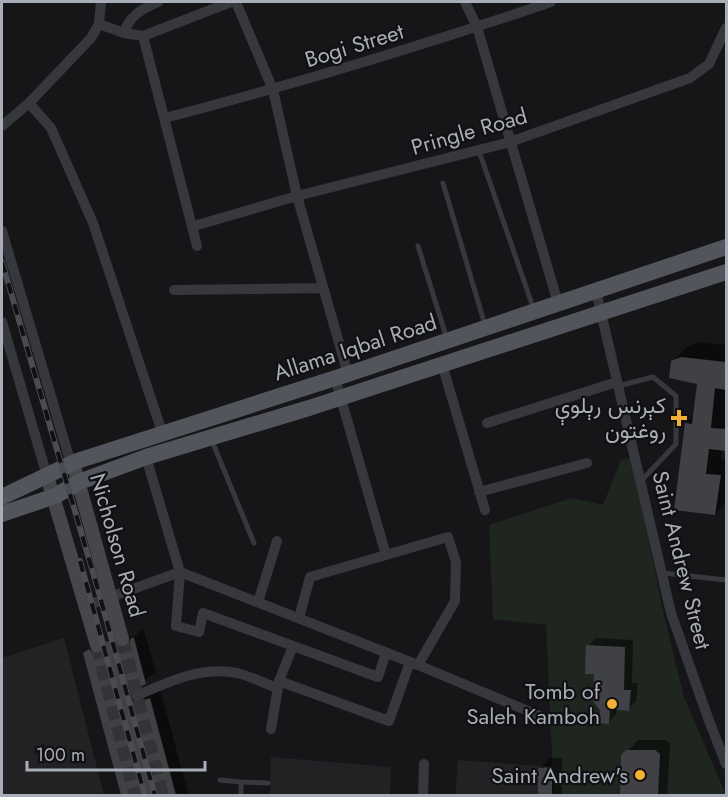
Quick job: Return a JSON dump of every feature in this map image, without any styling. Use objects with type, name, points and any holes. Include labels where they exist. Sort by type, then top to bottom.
[{"type":"main road","name":"Allama Iqbal Road","points":[[2,497],[73,463],[162,432],[341,376],[726,247]]},
{"type":"main road","name":"Allama Iqbal Road","points":[[2,514],[55,496],[79,482],[146,457],[340,398],[726,272]]},
{"type":"main road","name":"Nicholson Road","points":[[73,463],[122,639]]},
{"type":"main road","points":[[47,476],[55,496],[97,645]]},
{"type":"street","points":[[2,126],[29,103],[91,38],[99,24],[100,2]]},
{"type":"street","points":[[124,33],[133,17],[144,7],[158,2]]},
{"type":"street","points":[[99,24],[124,33],[143,36],[233,2],[273,90],[297,196],[323,288],[341,376],[340,398],[386,555]]},
{"type":"street","points":[[465,2],[477,27],[558,303]]},
{"type":"street","name":"Bogi Street","points":[[165,118],[273,90],[551,2]]},
{"type":"street","name":"Pringle Road","points":[[194,226],[297,196],[510,142],[690,78],[709,64],[726,28]]},
{"type":"street","points":[[143,36],[194,226],[197,246]]},
{"type":"street","points":[[29,103],[51,128],[93,223],[162,432]]},
{"type":"street","points":[[2,231],[69,458],[73,463]]},
{"type":"street","points":[[174,290],[323,288]]},
{"type":"street","name":"Saint Andrew Street","points":[[596,291],[671,613],[726,764]]},
{"type":"street","points":[[2,322],[5,343],[47,476]]},
{"type":"street","points":[[442,364],[485,510]]},
{"type":"street","points":[[487,423],[618,384]]},
{"type":"street","points":[[146,457],[180,572],[176,626],[199,632],[203,613],[378,677],[386,653]]},
{"type":"street","points":[[479,492],[587,463]]},
{"type":"street","points":[[136,696],[178,677],[207,672],[237,673],[278,684],[389,721],[414,664],[455,601],[456,562],[448,537],[310,577],[299,618]]},
{"type":"street","points":[[258,602],[276,541]]},
{"type":"street","points":[[86,606],[180,572],[540,716]]},
{"type":"street","points":[[271,729],[278,684],[293,646]]},
{"type":"street","points":[[423,795],[424,764]]},
{"type":"lane","points":[[478,151],[535,312]]},
{"type":"lane","points":[[443,183],[486,328]]},
{"type":"lane","points":[[418,246],[448,340]]},
{"type":"lane","points":[[618,384],[653,377],[676,396],[676,444],[641,481]]},
{"type":"lane","points":[[210,437],[254,543]]},
{"type":"lane","points":[[663,573],[726,580]]},
{"type":"lane","points":[[220,780],[268,783]]},
{"type":"lane","points":[[241,782],[241,795]]},
{"type":"shaded area","points":[[631,457],[664,615],[684,697],[726,795],[554,795],[546,625],[493,619],[489,525],[572,498],[603,505],[621,460]]},
{"type":"shaded area","points":[[64,638],[104,795],[2,795],[2,658]]},
{"type":"shaded area","points":[[271,757],[391,767],[390,795],[270,795]]},
{"type":"shaded area","points":[[458,760],[552,767],[552,795],[455,796]]},
{"type":"building","points":[[681,357],[726,362],[726,390],[715,388],[711,428],[726,429],[726,451],[709,449],[706,474],[721,475],[715,515],[674,510],[685,423],[692,424],[697,384],[669,378],[671,361]]},
{"type":"building","points":[[131,638],[134,638],[146,684],[130,691],[129,698],[136,703],[150,698],[176,795],[121,795],[83,653],[89,649],[94,654],[100,653],[106,648],[105,642],[113,640],[116,646],[125,647],[129,645]]},
{"type":"building","points":[[586,645],[625,647],[624,690],[631,690],[629,711],[610,709],[609,724],[599,723],[600,710],[593,701],[594,674],[585,674]]},
{"type":"building","name":"Saint Andrew's","points":[[626,750],[655,750],[660,754],[658,795],[620,795],[621,755]]},
{"type":"building","points":[[552,767],[552,795],[538,795],[538,768]]},
{"type":"tunnel","points":[[122,639],[162,796]]},
{"type":"tunnel","points":[[97,645],[136,796]]},
{"type":"railway","points":[[2,262],[99,593],[155,796]]},
{"type":"railway","points":[[80,561],[145,796]]},
{"type":"place","name":"کېرنس رېلوې روغتون","points":[[679,418]]},
{"type":"place","name":"Tomb of Saleh Kamboh","points":[[612,704]]},
{"type":"place","name":"Saint Andrew's","points":[[640,775]]}]
